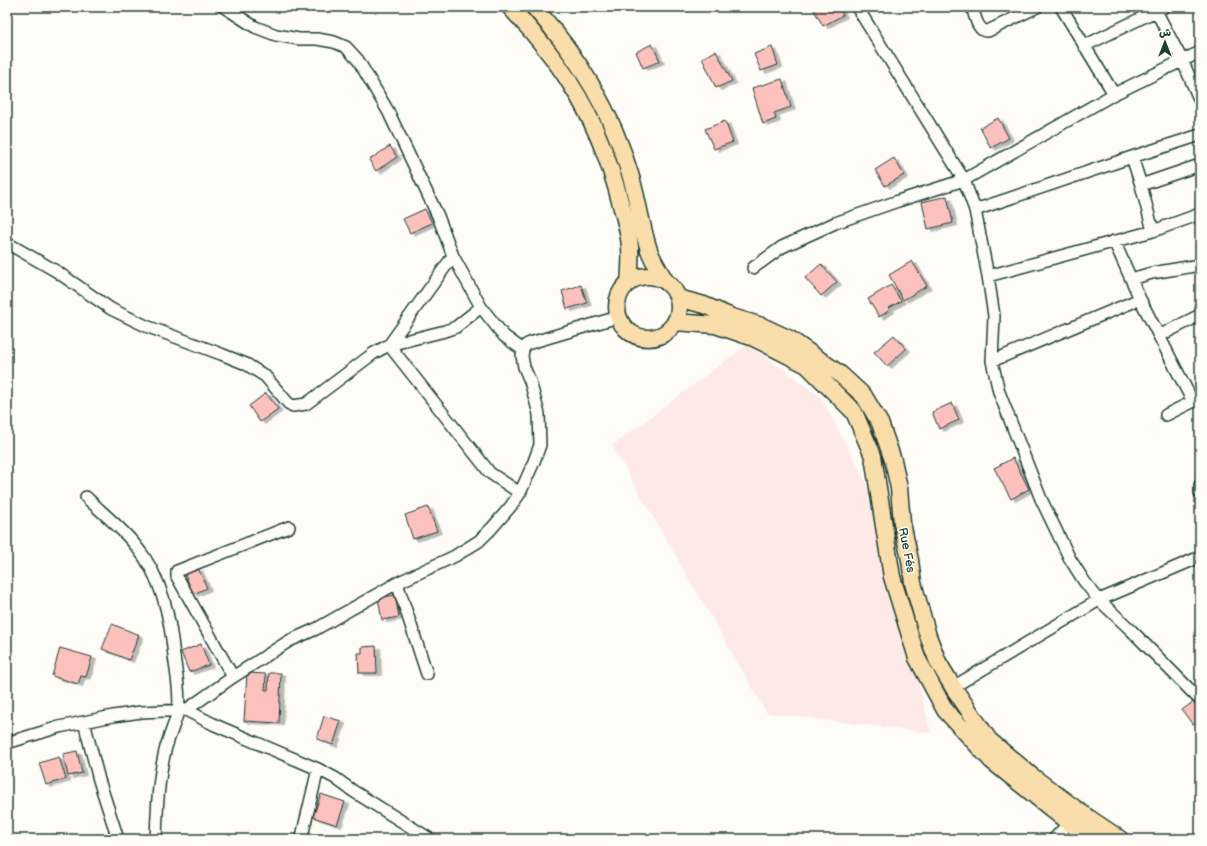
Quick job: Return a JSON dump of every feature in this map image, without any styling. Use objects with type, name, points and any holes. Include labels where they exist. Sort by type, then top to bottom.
[{"type":"highway","points":[[510,7],[540,40],[570,83],[595,129],[614,178],[628,229],[630,247],[629,283]]},
{"type":"highway","points":[[534,7],[553,29],[585,74],[611,122],[630,173],[648,248],[666,282],[678,298],[679,311],[675,322],[666,333],[652,338],[638,337],[626,329],[618,317],[617,305],[620,293],[629,283],[641,277],[654,277],[666,282]]},
{"type":"highway","name":"Rue Fés","points":[[678,298],[704,305],[732,317],[762,326],[790,339],[840,374],[864,396],[880,423],[893,460],[899,488],[902,523],[913,583],[928,636],[938,662],[989,740],[1033,778],[1120,839]]},
{"type":"highway","name":"Rue Fés","points":[[675,322],[714,325],[754,338],[807,365],[854,412],[873,456],[892,577],[917,658],[945,710],[992,761],[1069,823],[1093,839]]},
{"type":"street","points":[[224,7],[255,27],[276,35],[299,39],[317,39],[334,42],[346,47],[358,60],[388,111],[438,216],[453,256],[481,308],[504,336],[526,347]]},
{"type":"street","points":[[857,7],[964,180],[975,210],[988,276],[994,316],[992,361],[999,392],[1041,499],[1070,559],[1084,581],[1099,600],[1200,700]]},
{"type":"street","points":[[972,7],[983,31],[988,31],[1037,7]]},
{"type":"street","points":[[1061,7],[1114,94]]},
{"type":"street","points":[[1084,46],[1158,8],[1200,101]]},
{"type":"street","points":[[752,268],[782,248],[835,224],[898,201],[964,180],[1114,94],[1200,52]]},
{"type":"street","points":[[975,210],[1200,135]]},
{"type":"street","points":[[1132,157],[1142,185],[1152,231]]},
{"type":"street","points":[[1142,185],[1200,165]]},
{"type":"street","points":[[988,276],[1152,231],[1200,214]]},
{"type":"street","points":[[1114,242],[1159,336],[1197,400],[1166,415]]},
{"type":"street","points":[[7,243],[56,271],[111,309],[146,326],[246,364],[265,376],[288,403],[293,406],[306,404],[374,353],[390,345],[456,327],[481,308]]},
{"type":"street","points":[[390,345],[453,256]]},
{"type":"street","points":[[1131,279],[1157,272],[1200,265]]},
{"type":"street","points":[[992,361],[1140,299]]},
{"type":"street","points":[[1159,336],[1200,315]]},
{"type":"street","points":[[182,710],[289,641],[316,629],[397,583],[455,556],[479,541],[511,506],[520,493],[538,454],[540,445],[539,414],[530,381],[524,367],[522,356],[526,347],[560,334],[618,317]]},
{"type":"street","points":[[390,345],[490,473],[520,493]]},
{"type":"street","points":[[1200,485],[1200,493]]},
{"type":"street","points":[[86,497],[135,544],[154,574],[166,606],[172,636],[182,710],[165,751],[161,768],[156,839]]},
{"type":"street","points":[[233,677],[177,577],[177,571],[288,527]]},
{"type":"street","points":[[953,687],[1099,600],[1200,557]]},
{"type":"street","points":[[397,583],[427,674]]},
{"type":"street","points":[[7,743],[59,727],[84,722],[141,712],[182,710],[318,769],[335,778],[430,839]]},
{"type":"street","points":[[84,722],[99,780],[118,839]]},
{"type":"street","points":[[302,839],[302,832],[318,769]]},
{"type":"street","points":[[1054,839],[1069,823]]},
{"type":"shaded area","points":[[748,344],[821,397],[868,486],[931,733],[767,713],[612,446]]},
{"type":"building","points":[[820,7],[839,7],[843,15],[823,26],[814,10]]},
{"type":"building","points":[[652,44],[660,61],[643,68],[636,52]]},
{"type":"building","points":[[772,47],[778,65],[761,71],[754,54]]},
{"type":"building","points":[[716,51],[732,81],[716,88],[702,58]]},
{"type":"building","points":[[782,79],[791,107],[774,113],[776,119],[763,124],[752,88]]},
{"type":"building","points":[[998,118],[1009,138],[991,148],[980,128]]},
{"type":"building","points":[[725,121],[733,142],[714,149],[705,129]]},
{"type":"building","points":[[390,146],[397,157],[376,171],[369,160]]},
{"type":"building","points":[[894,158],[904,175],[885,186],[875,170]]},
{"type":"building","points":[[947,196],[953,223],[928,229],[922,202]]},
{"type":"building","points":[[425,209],[432,223],[410,233],[403,219]]},
{"type":"building","points":[[912,261],[927,286],[903,300],[889,275]]},
{"type":"building","points":[[821,264],[837,282],[821,296],[805,278]]},
{"type":"building","points":[[581,285],[587,303],[567,309],[562,291]]},
{"type":"building","points":[[891,285],[901,301],[889,308],[890,310],[879,317],[868,299]]},
{"type":"building","points":[[894,335],[906,349],[887,366],[874,352]]},
{"type":"building","points":[[266,393],[278,409],[260,422],[249,406]]},
{"type":"building","points":[[952,403],[959,420],[939,429],[932,412]]},
{"type":"building","points":[[1013,458],[1029,489],[1011,499],[994,468]]},
{"type":"building","points":[[428,507],[437,531],[413,539],[405,515]]},
{"type":"building","points":[[198,568],[207,588],[193,594],[185,574]]},
{"type":"building","points":[[395,595],[399,617],[382,620],[378,598]]},
{"type":"building","points":[[112,624],[139,635],[129,660],[102,649]]},
{"type":"building","points":[[201,644],[209,665],[189,672],[181,652]]},
{"type":"building","points":[[376,646],[377,673],[359,673],[358,653],[362,653],[362,647]]},
{"type":"building","points":[[60,648],[92,657],[86,677],[81,676],[78,684],[52,676]]},
{"type":"building","points":[[247,673],[266,674],[265,690],[268,690],[269,673],[281,673],[279,723],[244,721]]},
{"type":"building","points":[[1197,699],[1200,703],[1200,720],[1193,725],[1182,710]]},
{"type":"building","points":[[324,716],[341,721],[333,745],[317,739]]},
{"type":"building","points":[[77,751],[82,773],[68,776],[63,754]]},
{"type":"building","points":[[59,757],[66,779],[46,785],[39,763]]},
{"type":"building","points":[[321,794],[345,802],[337,825],[313,817]]}]
